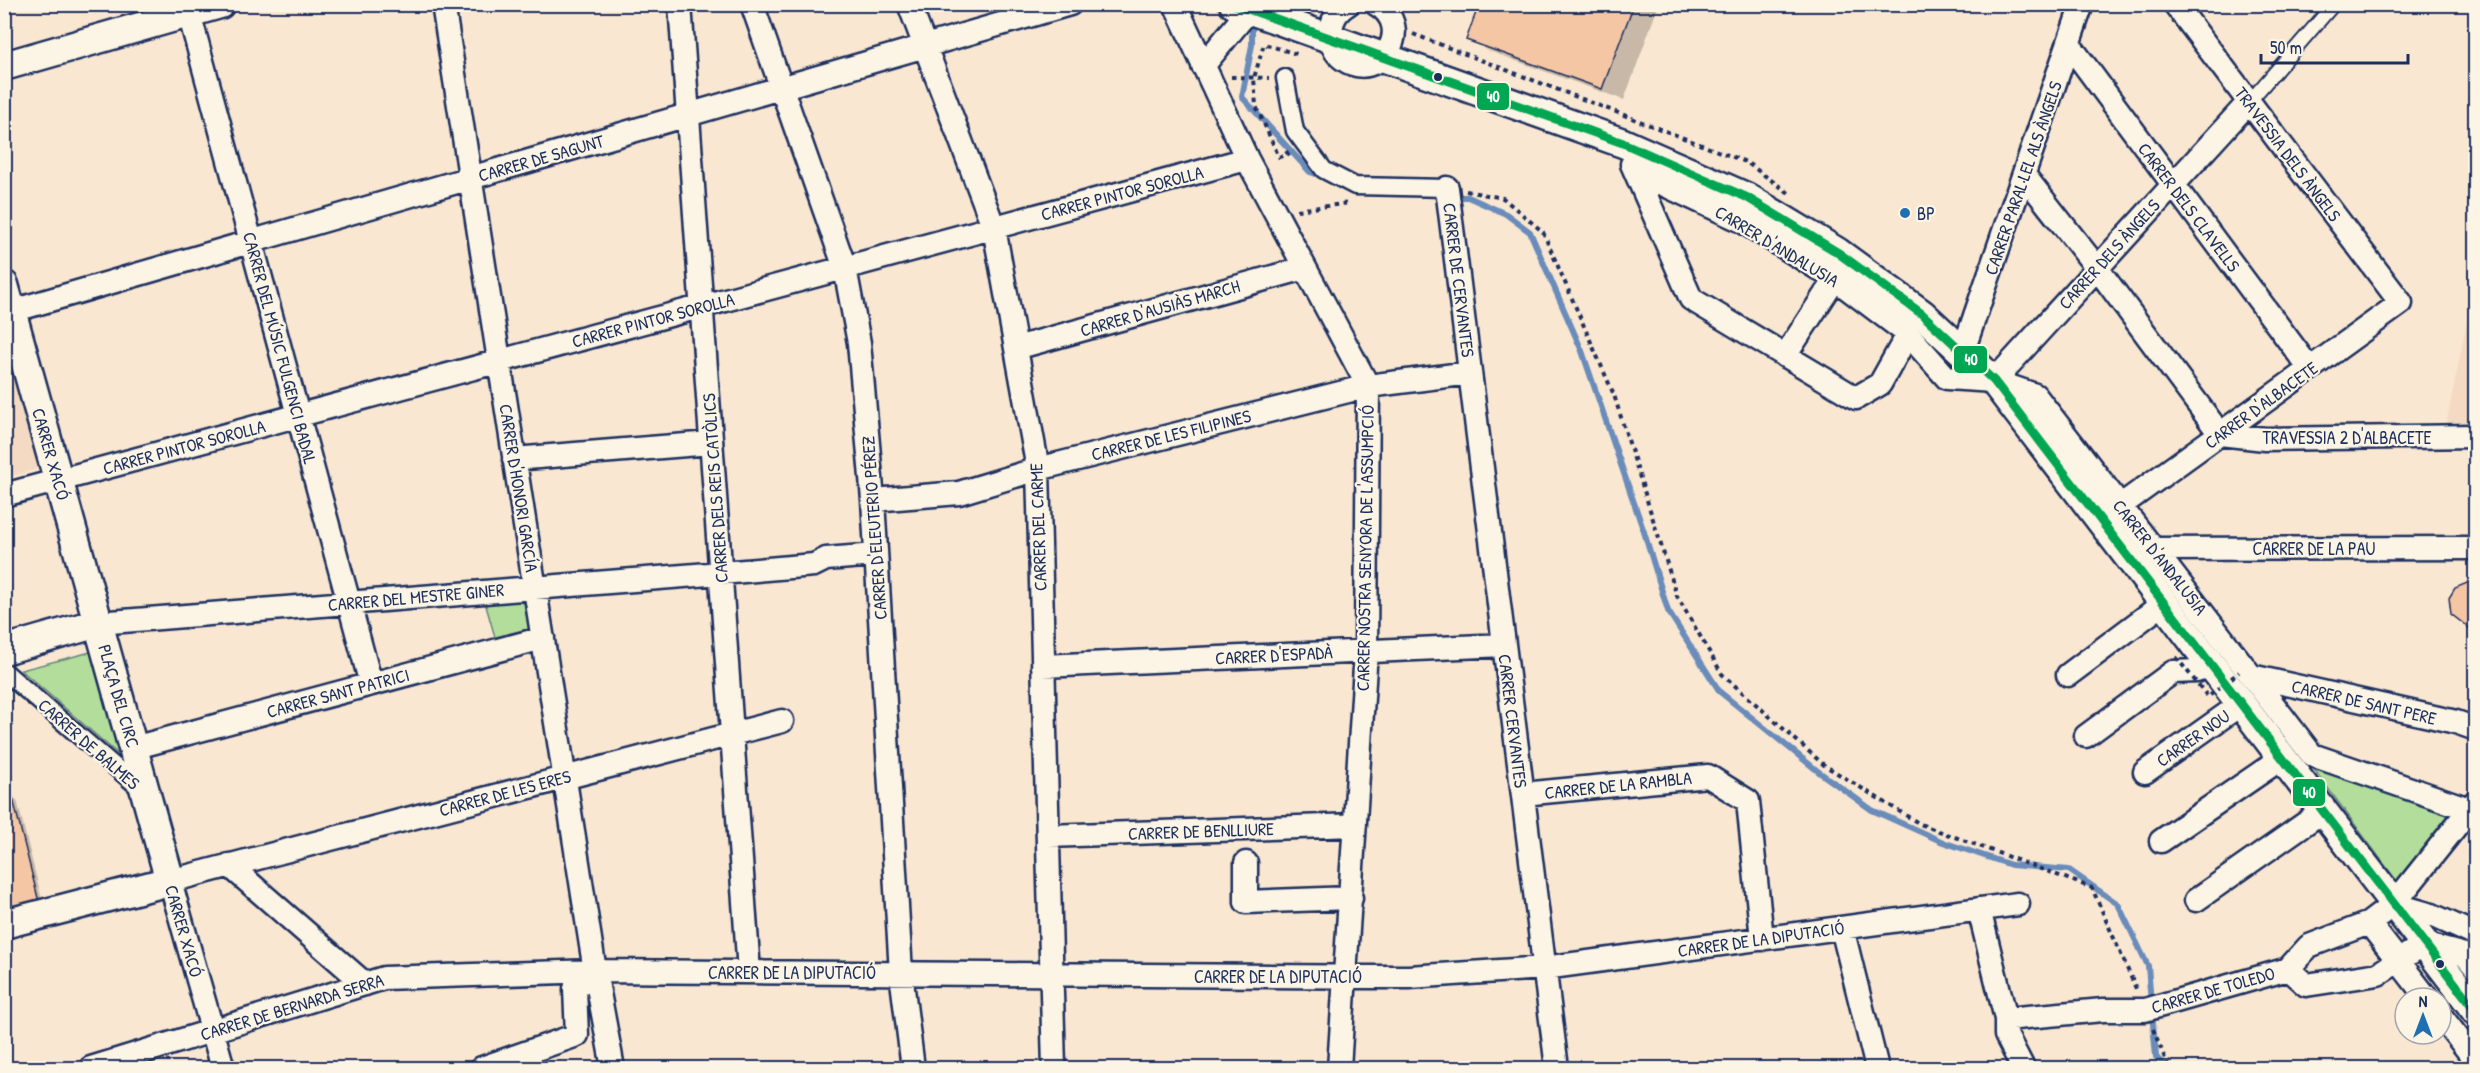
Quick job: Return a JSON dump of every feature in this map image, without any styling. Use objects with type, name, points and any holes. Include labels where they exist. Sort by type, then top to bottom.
[{"type":"street","name":"CARRER D'HONORI GARCÍA","points":[[443,4],[564,778],[613,1068]]},
{"type":"street","name":"CARRER DELS REIS CATÒLICS","points":[[680,4],[749,972]]},
{"type":"street","name":"CARRER D'ELEUTERIO PÉREZ","points":[[752,4],[845,268],[859,343],[873,500],[901,973],[913,1068]]},
{"type":"street","name":"CARRER DEL CARME","points":[[909,4],[994,228],[1038,469],[1054,1068]]},
{"type":"street","name":"CARRER DE SAGUNT","points":[[8,298],[251,242],[1070,4]]},
{"type":"street","name":"CARRER NOSTRA SENYORA DE L'ASSUMPCIÓ","points":[[1175,4],[1247,159],[1368,386],[1366,651],[1339,1068]]},
{"type":"street","points":[[1331,39],[1331,26],[1335,16],[1348,4]]},
{"type":"street","points":[[1376,4],[1386,12],[1394,30],[1393,41],[1383,58]]},
{"type":"street","name":"CARRER PARAL·LEL ALS ÀNGELS","points":[[1963,351],[2082,4]]},
{"type":"street","name":"TRAVESSIA DELS ÀNGELS","points":[[2175,4],[2401,303]]},
{"type":"street","points":[[1203,66],[1241,7]]},
{"type":"street","name":"CARRER D'ANDALUSIA","points":[[1241,7],[1623,143],[1746,197],[1837,252],[1922,314],[1994,381],[2164,603],[2218,664],[2241,704],[2473,1008],[2453,1016]]},
{"type":"street","points":[[6,67],[199,8]]},
{"type":"street","name":"CARRER DEL MÚSIC FULGENCI BADAL","points":[[199,8],[251,242],[371,684]]},
{"type":"street","name":"CARRER DELS CLAVELLS","points":[[2069,44],[2310,369]]},
{"type":"street","points":[[1284,78],[1294,131],[1324,170],[1355,186],[1447,188]]},
{"type":"street","name":"CARRER DELS ÀNGELS","points":[[1994,381],[2249,102]]},
{"type":"street","points":[[1623,143],[1691,299],[1856,398],[1880,384],[1908,334]]},
{"type":"street","name":"CARRER PINTOR SOROLLA","points":[[4,495],[1247,159]]},
{"type":"street","name":"CARRER D'ANDALUSIA","points":[[1635,171],[1742,221],[1836,279],[1908,334],[1947,378],[1994,381],[2035,394],[2153,549],[2242,675],[2312,755],[2472,805]]},
{"type":"street","points":[[2024,175],[2097,268],[2220,434]]},
{"type":"street","name":"CARRER DE CERVANTES","points":[[1447,188],[1470,373]]},
{"type":"street","name":"CARRER D'AUSIÀS MARCH","points":[[1016,348],[1305,268]]},
{"type":"street","points":[[1785,356],[1836,279]]},
{"type":"street","name":"CARRER XACÓ","points":[[8,298],[98,623]]},
{"type":"street","name":"CARRER D'ALBACETE","points":[[2120,506],[2401,303]]},
{"type":"street","name":"CARRER DE LES FILIPINES","points":[[873,500],[959,494],[1038,469],[1368,386],[1470,373]]},
{"type":"street","name":"CARRER CERVANTES","points":[[1470,373],[1557,1068]]},
{"type":"street","name":"TRAVESSIA 2 D'ALBACETE","points":[[2220,434],[2265,439],[2475,436]]},
{"type":"street","points":[[514,459],[711,443]]},
{"type":"street","name":"CARRER DE LA PAU","points":[[2153,549],[2475,548]]},
{"type":"street","name":"CARRER DEL MESTRE GINER","points":[[98,623],[814,565],[826,560],[876,555]]},
{"type":"street","points":[[2068,675],[2164,603]]},
{"type":"street","name":"PLAÇA DEL CIRC","points":[[4,650],[98,623],[146,794]]},
{"type":"street","name":"CARRER SANT PATRICI","points":[[133,748],[543,638]]},
{"type":"street","name":"CARRER D'ESPADÀ","points":[[1043,666],[1504,645]]},
{"type":"street","points":[[2086,736],[2173,672],[2197,671],[2218,664]]},
{"type":"street","name":"CARRER DE BALMES","points":[[4,671],[146,794]]},
{"type":"street","name":"CARRER DE SANT PERE","points":[[2242,675],[2456,722],[2475,729]]},
{"type":"street","name":"CARRER NOU","points":[[2145,772],[2241,704]]},
{"type":"street","name":"CARRER DE LES ERES","points":[[170,881],[782,721]]},
{"type":"street","points":[[2161,841],[2282,758]]},
{"type":"street","name":"CARRER DE LA RAMBLA","points":[[1523,794],[1708,776],[1748,801],[1762,939]]},
{"type":"street","name":"CARRER XACÓ","points":[[146,794],[223,1068]]},
{"type":"street","points":[[2417,986],[2369,923],[2394,904],[2472,805]]},
{"type":"street","points":[[2196,900],[2322,811]]},
{"type":"street","name":"CARRER DE BENLLIURE","points":[[1048,836],[1355,825]]},
{"type":"street","points":[[1246,863],[1246,902],[1351,898]]},
{"type":"street","points":[[229,865],[365,984]]},
{"type":"street","points":[[4,924],[170,881]]},
{"type":"street","name":"CARRER DE LA DIPUTACIÓ","points":[[533,973],[595,971],[1409,977],[1544,968],[2018,904]]},
{"type":"street","points":[[2394,904],[2432,915],[2475,935]]},
{"type":"street","points":[[1979,909],[2006,1019],[2006,1035],[2023,1068]]},
{"type":"street","name":"CARRER DE TOLEDO","points":[[2006,1019],[2103,1010],[2145,1010],[2288,969],[2309,946],[2369,923]]},
{"type":"street","points":[[1842,928],[1877,1068]]},
{"type":"street","points":[[2288,969],[2306,986],[2378,974],[2424,944],[2465,955],[2475,968]]},
{"type":"street","points":[[2430,986],[2444,970]]},
{"type":"street","points":[[482,1068],[577,1035],[575,989],[595,971]]},
{"type":"street","name":"CARRER DE BERNARDA SERRA","points":[[91,1068],[384,978],[533,973]]},
{"type":"street","name":"CARRER D'ANDALUSIA","points":[[2453,1032],[2475,1061]]},
{"type":"lane","points":[[2249,102],[2334,4]]},
{"type":"path","points":[[1409,32],[1746,162],[1794,196]]},
{"type":"path","points":[[1259,63],[1254,78],[1256,106],[1280,157],[1288,154],[1280,137],[1294,131]]},
{"type":"path","points":[[1203,66],[1228,77],[1284,78]]},
{"type":"path","points":[[1447,188],[1503,198],[1543,232],[1614,394],[1677,596],[1722,674],[1824,765],[1920,824],[2092,888],[2169,1068]]},
{"type":"path","points":[[1286,211],[1354,203]]},
{"type":"path","points":[[2176,657],[2208,697],[2242,675]]},
{"type":"path","points":[[2218,664],[2242,675]]},
{"type":"shaded area","points":[[2475,282],[2475,425],[2446,425]]},
{"type":"shaded area","points":[[4,337],[41,468],[5,478],[4,478]]},
{"type":"green space","points":[[523,596],[529,629],[495,637],[484,599]]},
{"type":"green space","points":[[91,652],[119,755],[21,670]]},
{"type":"green space","points":[[2310,764],[2452,811],[2399,884]]},
{"type":"building","points":[[1479,4],[1634,4],[1602,89],[1466,40]]},
{"type":"building","points":[[2476,581],[2476,631],[2451,614],[2449,598],[2455,588]]},
{"type":"building","points":[[12,795],[40,906],[4,915],[4,797]]},
{"type":"waterway","points":[[1252,17],[1252,45],[1242,97],[1310,172],[1322,176]]},
{"type":"waterway","points":[[1452,197],[1468,197],[1506,214],[1530,232],[1582,351],[1644,532],[1668,611],[1720,692],[1819,772],[1872,810],[1943,842],[2011,865],[2069,870],[2118,904],[2148,966],[2151,1003]]},
{"type":"waterway","points":[[2152,1013],[2156,1057],[2167,1068]]},
{"type":"transit line","name":"40","points":[[1234,4],[1623,143],[1746,197],[1837,252],[1922,314],[1994,381],[2476,1011]]},
{"type":"place","name":"BP","points":[[1905,213]]}]
